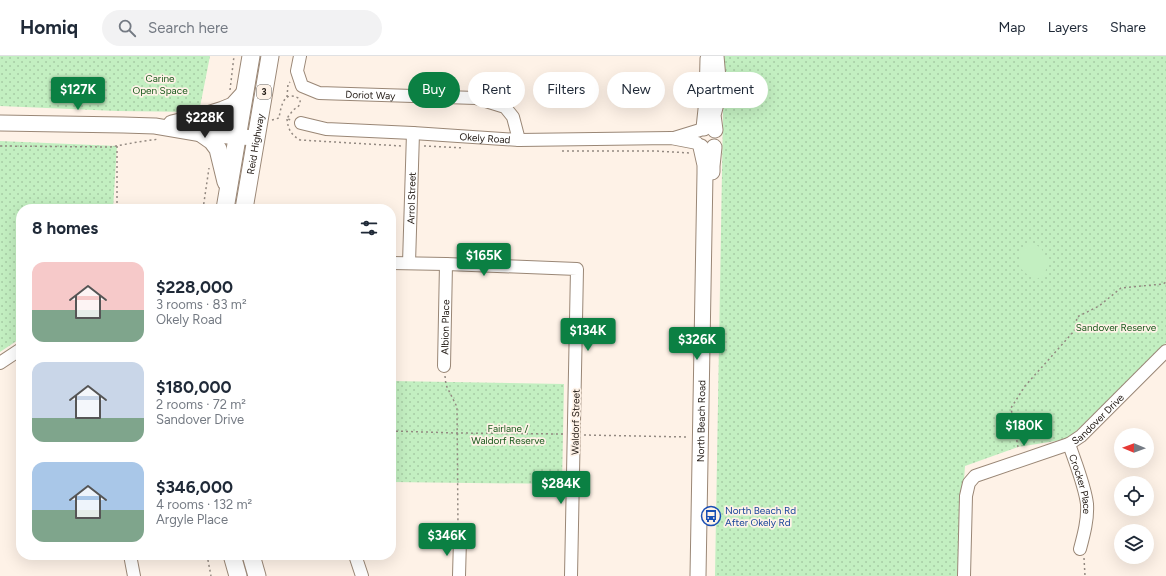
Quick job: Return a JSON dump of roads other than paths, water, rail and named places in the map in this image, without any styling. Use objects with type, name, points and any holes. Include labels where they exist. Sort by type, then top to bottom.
[{"type":"highway","name":"Reid Highway","points":[[226,204],[251,56]]},
{"type":"highway","name":"Reid Highway","points":[[245,204],[270,56]]},
{"type":"highway","points":[[172,124],[201,117],[233,106],[244,94]]},
{"type":"highway","points":[[202,134],[212,141],[218,149],[228,190]]},
{"type":"highway","points":[[233,560],[238,576]]},
{"type":"highway","points":[[252,560],[256,576]]},
{"type":"main road","name":"North Beach Road","points":[[698,576],[705,173],[704,140],[708,56]]},
{"type":"main road","name":"North Beach Road","points":[[707,576],[713,204],[712,166],[704,140],[713,115],[719,90],[716,56]]},
{"type":"main road","points":[[0,123],[124,125],[159,133],[202,134],[238,132],[257,128]]},
{"type":"main road","points":[[159,133],[172,124],[238,132]]},
{"type":"street","name":"Doriot Way","points":[[300,56],[297,71],[302,86],[319,93],[476,98],[505,107],[512,117],[520,140]]},
{"type":"street","name":"Okely Road","points":[[301,123],[326,130],[413,133],[520,140],[671,138],[704,140]]},
{"type":"street","name":"Arrol Street","points":[[409,264],[413,133]]},
{"type":"street","points":[[396,263],[446,264]]},
{"type":"street","name":"Waldorf Street","points":[[446,264],[577,269],[575,434],[571,576]]},
{"type":"street","name":"Albion Place","points":[[444,366],[446,264]]},
{"type":"street","points":[[0,363],[16,352]]},
{"type":"street","name":"Sandover Drive","points":[[964,576],[966,496],[969,484],[974,476],[1069,444],[1081,436],[1164,355]]},
{"type":"street","name":"Crocker Place","points":[[1069,444],[1087,503],[1086,526],[1080,549]]},
{"type":"street","points":[[459,576],[460,539]]},
{"type":"street","points":[[131,560],[134,576]]},
{"type":"street","points":[[356,560],[362,576]]},
{"type":"place","name":"North Beach Rd After Okely Rd","points":[[711,516]]},
{"type":"park label","name":"Carine Open Space","points":[[160,84]]},
{"type":"park label","name":"Sandover Reserve","points":[[1116,327]]},
{"type":"park label","name":"Fairlane / Waldorf Reserve","points":[[508,434]]}]
